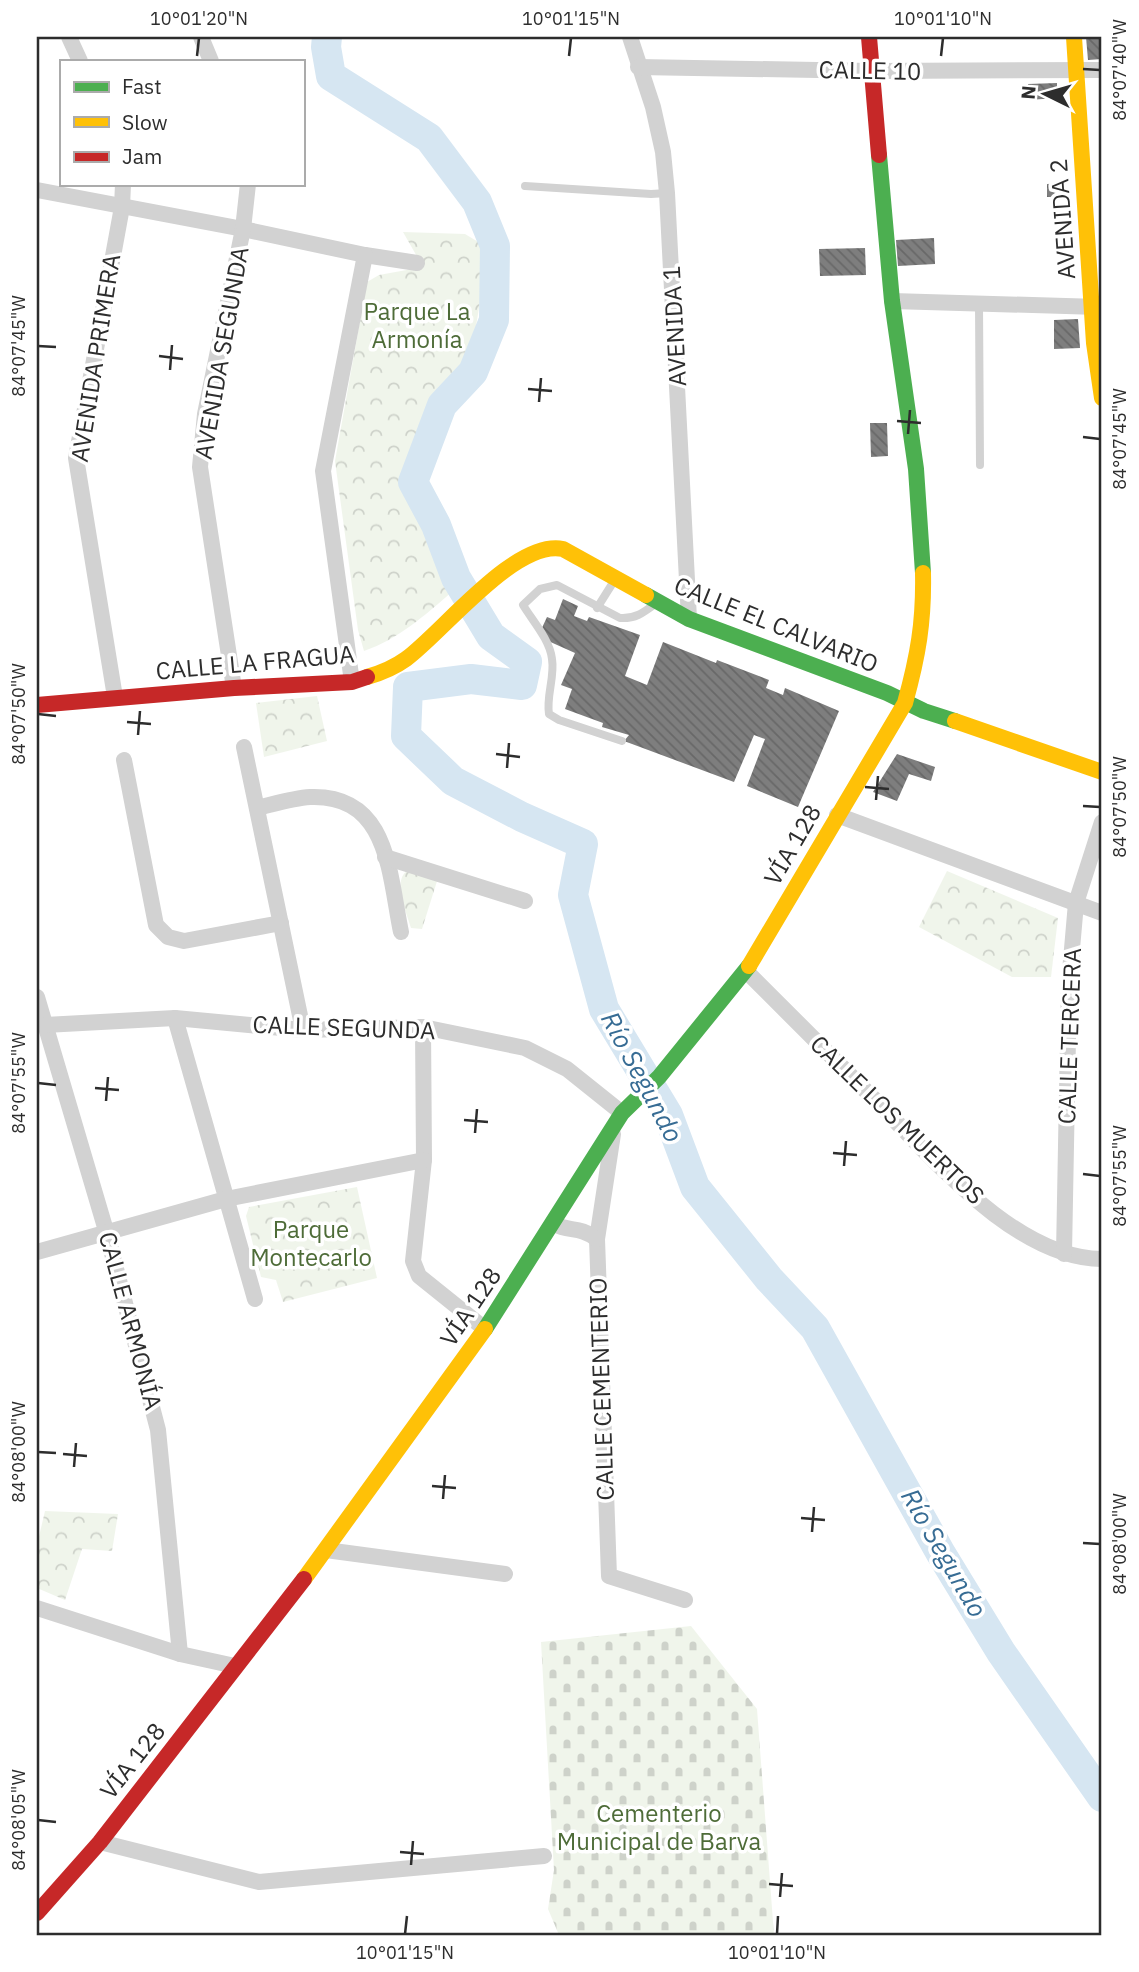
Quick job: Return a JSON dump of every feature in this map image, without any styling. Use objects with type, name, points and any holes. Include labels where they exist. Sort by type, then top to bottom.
[{"type":"main road","name":"VÍA 128","points":[[37,1913],[100,1842],[327,1550],[485,1329],[622,1113],[659,1077],[746,971],[905,703],[918,656],[924,613],[922,532],[916,469],[892,301],[869,37]]},
{"type":"main road","name":"AVENIDA 2","points":[[1074,37],[1102,398]]},
{"type":"main road","name":"CALLE EL CALVARIO","points":[[485,586],[527,556],[553,547],[563,549],[689,619],[887,693],[905,703],[1102,772]]},
{"type":"main road","name":"CALLE LA FRAGUA","points":[[37,705],[352,681],[380,673],[406,659],[485,586]]},
{"type":"street","points":[[69,37],[80,60]]},
{"type":"street","points":[[201,37],[211,60]]},
{"type":"street","name":"AVENIDA 1","points":[[630,37],[653,107],[663,152],[689,619]]},
{"type":"street","name":"CALLE 10","points":[[638,67],[1102,71]]},
{"type":"street","name":"AVENIDA PRIMERA","points":[[115,697],[76,458],[122,207],[123,186]]},
{"type":"street","name":"AVENIDA SEGUNDA","points":[[233,688],[200,467],[205,414],[243,229],[247,186]]},
{"type":"street","points":[[37,190],[416,263]]},
{"type":"street","points":[[352,681],[323,471],[365,255]]},
{"type":"street","points":[[892,301],[1097,307]]},
{"type":"street","points":[[244,747],[303,1030]]},
{"type":"street","points":[[124,760],[156,925],[168,937],[184,941],[281,923]]},
{"type":"street","points":[[257,808],[307,797],[328,797],[362,811],[379,835],[401,932]]},
{"type":"street","points":[[836,816],[1102,913]]},
{"type":"street","name":"CALLE TERCERA","points":[[1064,1254],[1069,983],[1076,903],[1102,822]]},
{"type":"street","points":[[385,857],[525,901]]},
{"type":"street","name":"CALLE LOS MUERTOS","points":[[746,971],[972,1197],[1030,1238],[1064,1254],[1084,1259],[1102,1259]]},
{"type":"street","name":"CALLE ARMONÍA","points":[[37,997],[107,1234],[158,1430],[180,1654]]},
{"type":"street","points":[[175,1018],[255,1299]]},
{"type":"street","name":"CALLE SEGUNDA","points":[[45,1025],[175,1018],[303,1030],[423,1027],[526,1048],[567,1069],[622,1113]]},
{"type":"street","points":[[423,1027],[424,1160],[413,1261],[419,1276],[485,1329]]},
{"type":"street","name":"CALLE CEMENTERIO","points":[[622,1113],[597,1239],[609,1576],[685,1600]]},
{"type":"street","points":[[37,1252],[226,1199],[424,1160]]},
{"type":"street","points":[[554,1224],[558,1227],[585,1230],[597,1239]]},
{"type":"street","points":[[327,1550],[505,1573]]},
{"type":"street","points":[[37,1608],[180,1654],[235,1666]]},
{"type":"street","points":[[100,1842],[259,1882],[544,1856]]},
{"type":"lane","points":[[525,186],[667,193]]},
{"type":"lane","points":[[979,303],[980,465]]},
{"type":"lane","points":[[597,608],[615,578]]},
{"type":"lane","points":[[622,741],[559,720],[549,714],[547,701],[552,659],[547,644],[523,605],[540,589],[557,585],[620,618],[629,619],[640,615],[657,603]]},
{"type":"green space","name":"Parque La Armonía","points":[[403,232],[465,234],[485,246],[484,278],[475,332],[461,368],[434,399],[401,478],[453,591],[400,633],[364,651],[358,630],[335,461],[367,282],[379,275],[423,267]]},
{"type":"green space","points":[[317,696],[327,741],[264,757],[256,703]]},
{"type":"green space","points":[[410,869],[438,878],[422,929],[411,928],[400,888],[404,874]]},
{"type":"green space","points":[[947,871],[1058,918],[1051,977],[1012,977],[919,927]]},
{"type":"green space","name":"Parque Montecarlo","points":[[357,1187],[377,1278],[283,1302],[276,1280],[261,1277],[246,1216],[249,1207]]},
{"type":"green space","points":[[45,1511],[118,1514],[112,1551],[82,1549],[65,1600],[37,1588],[37,1545]]},
{"type":"green space","name":"Cementerio Municipal de Barva","points":[[691,1626],[757,1709],[774,1935],[559,1935],[548,1909],[554,1870],[541,1642]]},
{"type":"building","points":[[1086,37],[1102,37],[1102,59],[1088,60]]},
{"type":"building","points":[[1057,83],[1057,98],[1028,100],[1028,84]]},
{"type":"building","points":[[1066,183],[1066,197],[1047,197],[1047,184]]},
{"type":"building","points":[[934,238],[935,264],[898,266],[896,240]]},
{"type":"building","points":[[865,248],[866,275],[820,276],[819,249]]},
{"type":"building","points":[[1078,319],[1080,348],[1054,349],[1054,320]]},
{"type":"building","points":[[870,423],[887,423],[888,456],[871,457]]},
{"type":"building","points":[[563,599],[578,606],[574,616],[587,621],[589,617],[640,635],[625,676],[647,685],[663,642],[769,680],[766,688],[783,695],[785,688],[839,711],[798,807],[747,786],[765,739],[754,735],[734,782],[624,741],[629,735],[602,727],[603,723],[565,709],[572,689],[561,685],[575,653],[546,640],[541,630],[547,617],[555,620]]},
{"type":"building","points":[[897,754],[935,767],[931,781],[909,774],[897,801],[873,792]]},
{"type":"waterway","name":"Río Segundo","points":[[327,37],[331,76],[429,138],[477,202],[495,246],[494,320],[473,372],[442,405],[413,482],[436,525],[456,578],[491,636],[527,662],[522,685],[471,679],[408,687],[406,736],[453,781],[522,817],[583,844],[573,895],[604,1009],[668,1115],[695,1187],[769,1279],[815,1328],[940,1552],[1001,1652],[1102,1797]]},
{"type":"traffic: fast","points":[[879,155],[892,301],[916,469],[923,573]]},
{"type":"traffic: fast","points":[[646,595],[689,619],[955,721]]},
{"type":"traffic: fast","points":[[485,1329],[622,1113],[659,1077],[749,966]]},
{"type":"traffic: slow","points":[[1074,37],[1094,343],[1102,398]]},
{"type":"traffic: slow","points":[[367,677],[388,670],[406,659],[502,572],[523,558],[544,550],[563,549],[646,595]]},
{"type":"traffic: slow","points":[[749,966],[905,703],[919,639],[923,573]]},
{"type":"traffic: slow","points":[[955,721],[1102,772]]},
{"type":"traffic: slow","points":[[304,1579],[485,1329]]},
{"type":"traffic: jam","points":[[869,37],[879,155]]},
{"type":"traffic: jam","points":[[37,705],[234,688],[352,682],[367,677]]},
{"type":"traffic: jam","points":[[37,1913],[100,1842],[304,1579]]}]
